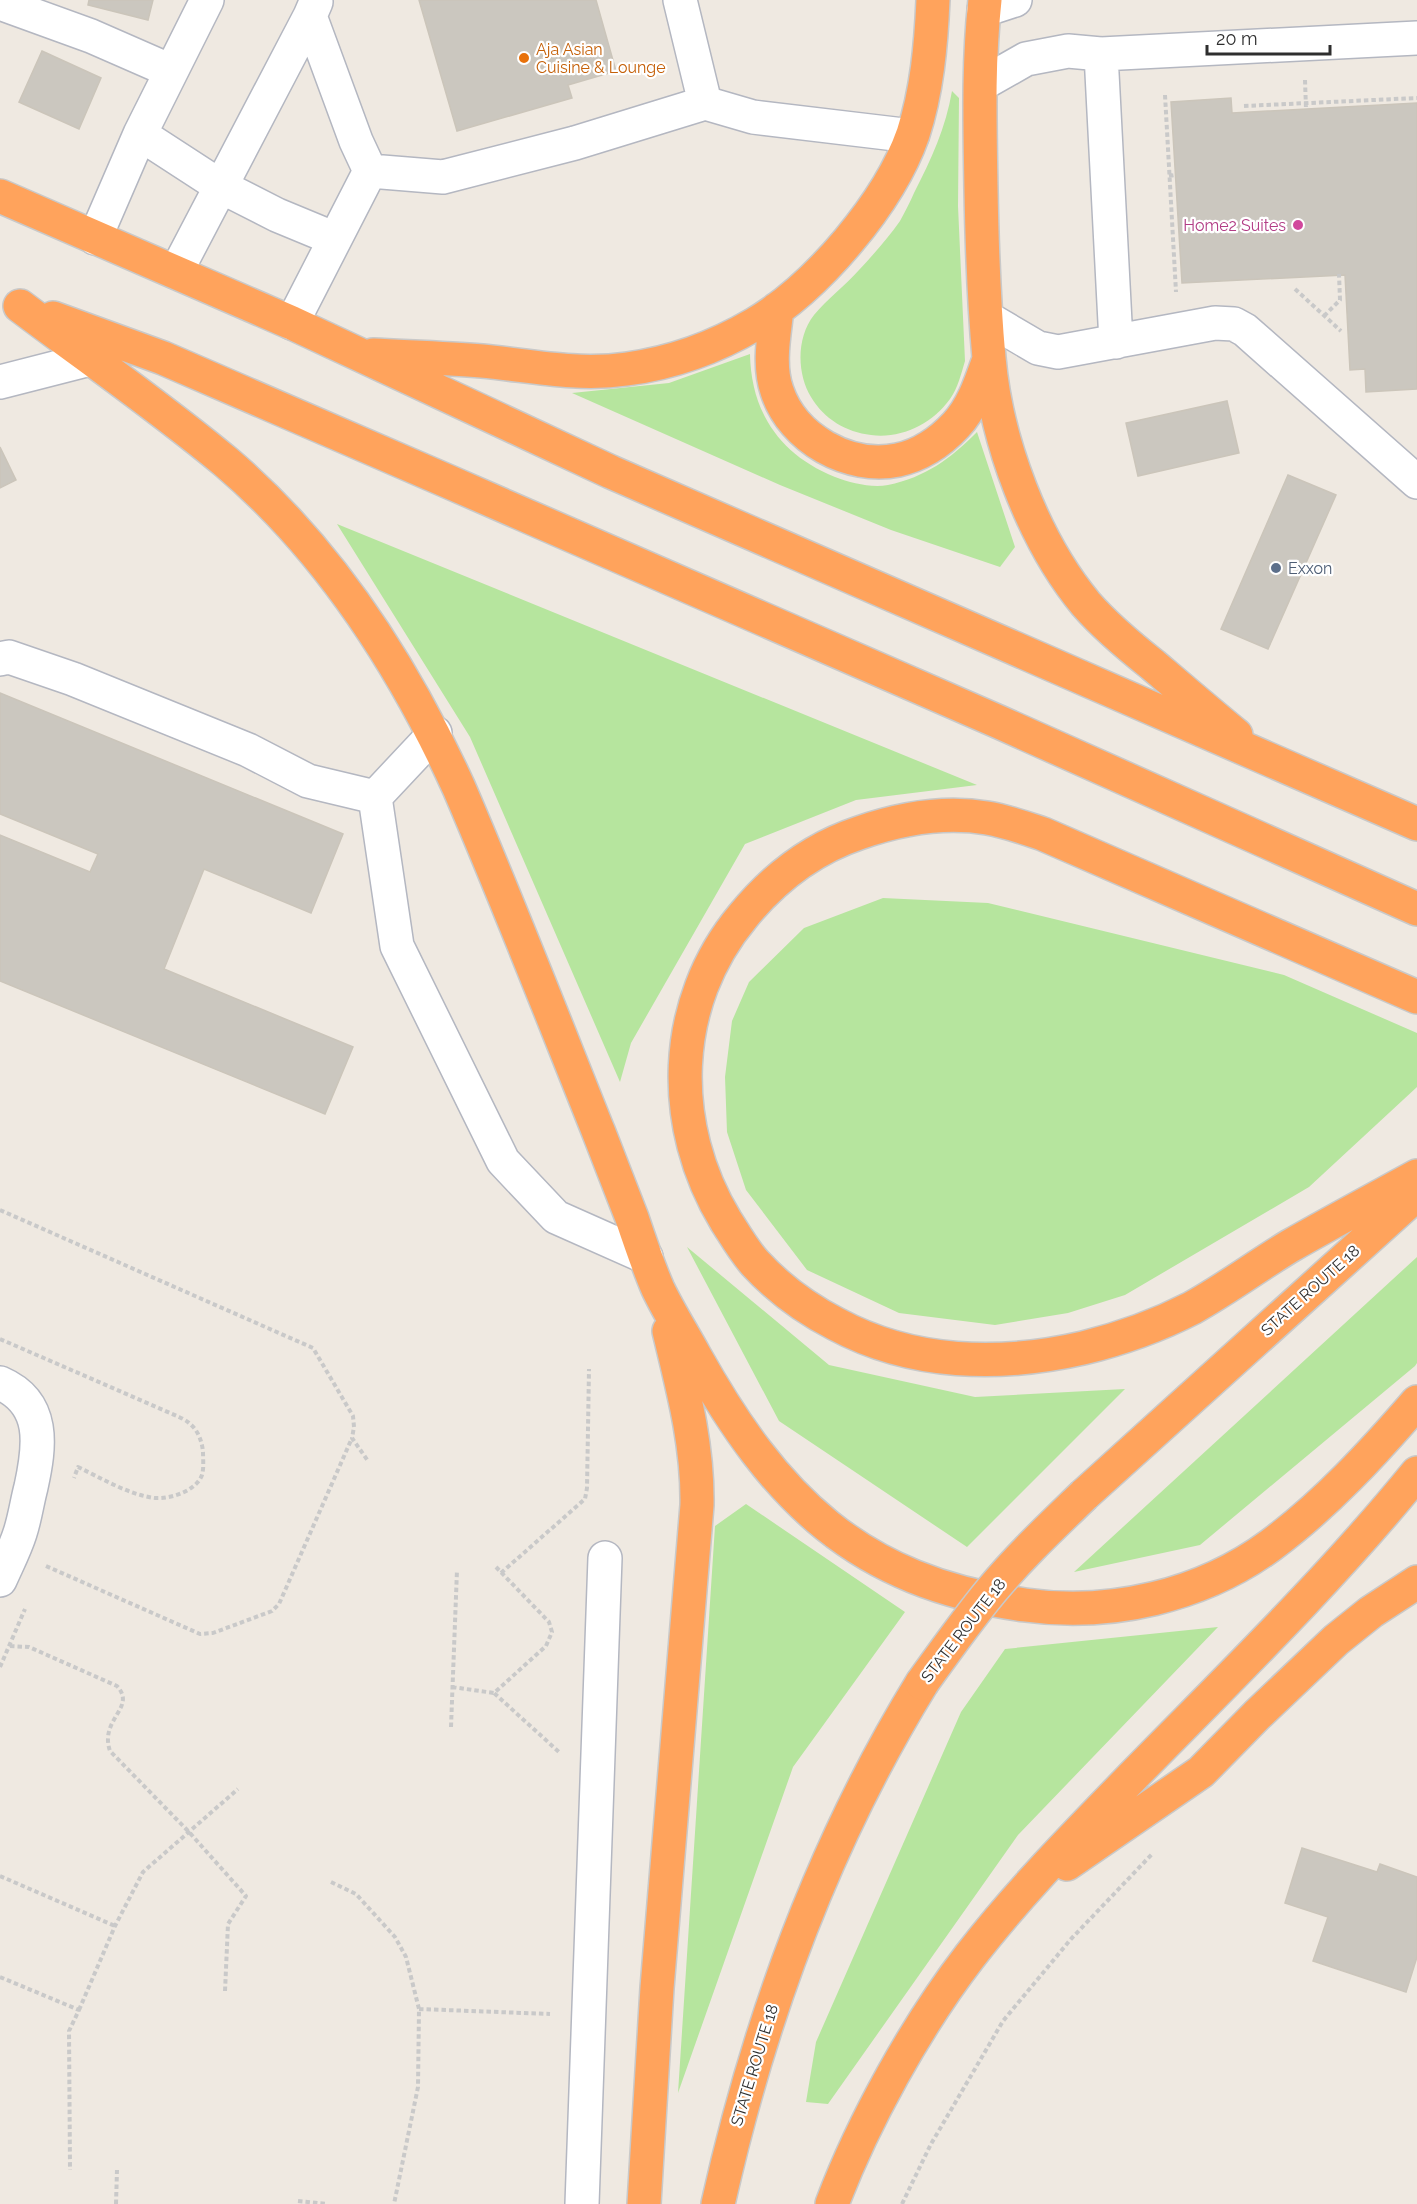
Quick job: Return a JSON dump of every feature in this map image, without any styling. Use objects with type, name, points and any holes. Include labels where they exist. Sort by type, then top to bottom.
[{"type":"highway","points":[[354,353],[484,362],[561,372],[626,369],[678,358],[728,339],[777,309],[827,264],[864,221],[894,175],[912,136],[922,98],[928,68],[933,0]]},
{"type":"highway","points":[[985,5],[982,84],[982,234],[989,359],[1000,422],[1014,473],[1041,534],[1086,603],[1111,631],[1265,759]]},
{"type":"highway","points":[[0,196],[292,323],[611,472],[1417,824]]},
{"type":"highway","points":[[10,302],[90,359],[227,463],[298,534],[380,641],[435,733],[490,860],[658,1288],[689,1417],[697,1476],[694,1560],[657,1988],[644,2204]]},
{"type":"highway","points":[[10,302],[163,358],[316,424],[829,648],[1417,909]]},
{"type":"highway","points":[[777,309],[772,354],[773,371],[783,406],[795,422],[818,443],[832,451],[861,460],[897,460],[930,447],[958,423],[968,410],[989,359]]},
{"type":"highway","points":[[1417,997],[1053,838],[1017,825],[987,818],[932,817],[904,820],[844,838],[820,850],[796,864],[753,903],[732,929],[703,983],[690,1032],[684,1077],[686,1109],[703,1175],[718,1207],[754,1262],[781,1287],[836,1324],[902,1350],[933,1357],[972,1360],[1012,1359],[1058,1353],[1121,1337],[1191,1308],[1294,1244],[1417,1176]]},
{"type":"highway","name":"STATE ROUTE 18","points":[[718,2204],[754,2061],[798,1933],[856,1798],[888,1737],[922,1683],[992,1590],[1029,1549],[1084,1495],[1417,1194]]},
{"type":"highway","points":[[658,1288],[731,1417],[752,1448],[799,1502],[824,1525],[880,1562],[938,1584],[1001,1602],[1033,1606],[1096,1607],[1158,1598],[1215,1578],[1268,1547],[1293,1527],[1357,1467],[1417,1402]]},
{"type":"highway","points":[[832,2204],[859,2141],[928,2016],[969,1958],[1015,1900],[1322,1582],[1373,1527],[1417,1473]]},
{"type":"highway","points":[[1015,1900],[1201,1772],[1273,1699],[1336,1640],[1371,1612],[1417,1582]]},
{"type":"street","points":[[95,237],[140,134],[207,0]]},
{"type":"street","points":[[680,0],[705,103]]},
{"type":"street","points":[[985,5],[1015,0]]},
{"type":"street","points":[[0,3],[91,36],[171,71]]},
{"type":"street","points":[[314,8],[356,141],[370,171]]},
{"type":"street","points":[[176,272],[314,8]]},
{"type":"street","points":[[982,84],[1026,59],[1068,51],[1101,54],[1417,38]]},
{"type":"street","points":[[1101,54],[1116,342]]},
{"type":"street","points":[[370,171],[443,177],[575,143],[705,103],[753,117],[912,136]]},
{"type":"street","points":[[140,134],[220,186],[277,215],[335,240]]},
{"type":"street","points":[[292,323],[370,171]]},
{"type":"street","points":[[987,318],[1038,348],[1058,352],[1215,323],[1234,324],[1253,338],[1417,483]]},
{"type":"street","points":[[0,382],[90,359]]},
{"type":"street","points":[[0,659],[9,657],[73,679],[248,750],[308,781],[375,797]]},
{"type":"street","points":[[375,797],[435,733]]},
{"type":"street","points":[[375,797],[397,946],[503,1161],[556,1217],[646,1257]]},
{"type":"street","points":[[0,1383],[11,1388],[27,1404],[37,1426],[39,1452],[20,1533],[0,1580]]},
{"type":"street","points":[[582,2204],[605,1558]]},
{"type":"path","points":[[1164,95],[1177,302]]},
{"type":"path","points":[[1244,106],[1417,98]]},
{"type":"path","points":[[1169,176],[1175,175]]},
{"type":"path","points":[[1324,316],[1340,300],[1339,274]]},
{"type":"path","points":[[1295,289],[1341,331]]},
{"type":"path","points":[[0,1210],[313,1348],[353,1416],[352,1438],[279,1604],[272,1611],[213,1633],[200,1634],[42,1564]]},
{"type":"path","points":[[0,1339],[177,1416],[189,1423],[198,1434],[204,1461],[202,1475],[195,1485],[184,1492],[155,1498],[132,1491],[78,1467],[70,1489]]},
{"type":"path","points":[[501,1573],[585,1499],[589,1369]]},
{"type":"path","points":[[352,1438],[368,1461]]},
{"type":"path","points":[[494,1693],[546,1646],[552,1632],[549,1622],[496,1567]]},
{"type":"path","points":[[451,1727],[457,1570]]},
{"type":"path","points":[[0,1667],[27,1605]]},
{"type":"path","points":[[10,1646],[29,1647],[117,1686],[123,1693],[124,1701],[112,1721],[106,1739],[110,1751],[189,1832],[246,1896],[228,1924],[225,1991]]},
{"type":"path","points":[[452,1687],[494,1693],[567,1758]]},
{"type":"path","points":[[70,2170],[69,2031],[115,1926],[144,1872],[238,1790]]},
{"type":"path","points":[[902,2204],[931,2144],[1003,2021],[1071,1939],[1160,1847]]},
{"type":"path","points":[[0,1876],[115,1926]]},
{"type":"path","points":[[331,1882],[356,1894],[395,1937],[406,1957],[419,2008],[418,2087],[394,2204]]},
{"type":"path","points":[[0,1977],[79,2010]]},
{"type":"path","points":[[550,2006],[550,2025]]},
{"type":"path","points":[[419,2008],[550,2014]]},
{"type":"path","points":[[116,2204],[117,2170]]},
{"type":"path","points":[[298,2201],[327,2204]]},
{"type":"green space","points":[[952,91],[959,98],[958,206],[965,361],[953,395],[943,408],[925,422],[893,435],[871,435],[853,431],[836,423],[822,412],[806,388],[800,356],[804,334],[814,315],[848,282],[900,221],[937,143]]},
{"type":"green space","points":[[750,354],[756,395],[772,429],[799,457],[835,477],[875,486],[902,482],[937,466],[977,432],[1015,547],[1000,567],[891,530],[780,485],[572,393],[669,383]]},
{"type":"green space","points":[[337,524],[977,785],[856,800],[745,844],[631,1043],[620,1082],[470,737]]},
{"type":"green space","points":[[883,898],[988,903],[1284,975],[1417,1033],[1417,1087],[1309,1187],[1125,1295],[1068,1313],[995,1325],[899,1313],[807,1270],[746,1190],[727,1132],[725,1077],[732,1021],[749,982],[804,928]]},
{"type":"green space","points":[[687,1247],[829,1365],[975,1397],[1125,1389],[967,1547],[779,1421]]},
{"type":"green space","points":[[1417,1257],[1417,1363],[1415,1366],[1200,1545],[1074,1572]]},
{"type":"green space","points":[[746,1504],[905,1612],[793,1767],[678,2093],[715,1526]]},
{"type":"green space","points":[[1218,1627],[1018,1835],[828,2104],[806,2102],[816,2042],[961,1712],[1005,1649]]},
{"type":"building","points":[[89,0],[153,0],[148,20],[88,5]]},
{"type":"building","name":"Aja Asian Cuisine & Lounge","points":[[419,0],[596,0],[616,71],[568,85],[572,98],[457,131]]},
{"type":"building","points":[[42,51],[101,78],[79,129],[19,102]]},
{"type":"building","name":"Home2 Suites","points":[[1231,98],[1232,113],[1417,103],[1417,389],[1366,392],[1365,369],[1350,370],[1345,275],[1182,283],[1171,102]]},
{"type":"building","points":[[1227,401],[1239,453],[1138,476],[1126,423]]},
{"type":"building","points":[[0,447],[16,480],[0,488]]},
{"type":"building","name":"Exxon","points":[[1288,475],[1336,495],[1268,649],[1221,629]]},
{"type":"building","points":[[0,693],[343,834],[311,913],[204,869],[164,969],[353,1047],[325,1114],[0,981],[0,835],[90,872],[98,854],[0,814]]},
{"type":"building","points":[[1302,1848],[1377,1872],[1380,1864],[1417,1877],[1417,1957],[1406,1992],[1313,1961],[1328,1917],[1285,1903]]},
{"type":"place","name":"Aja Asian Cuisine & Lounge","points":[[524,58]]},
{"type":"place","name":"Home2 Suites","points":[[1298,225]]},
{"type":"place","name":"Exxon","points":[[1276,568]]}]
